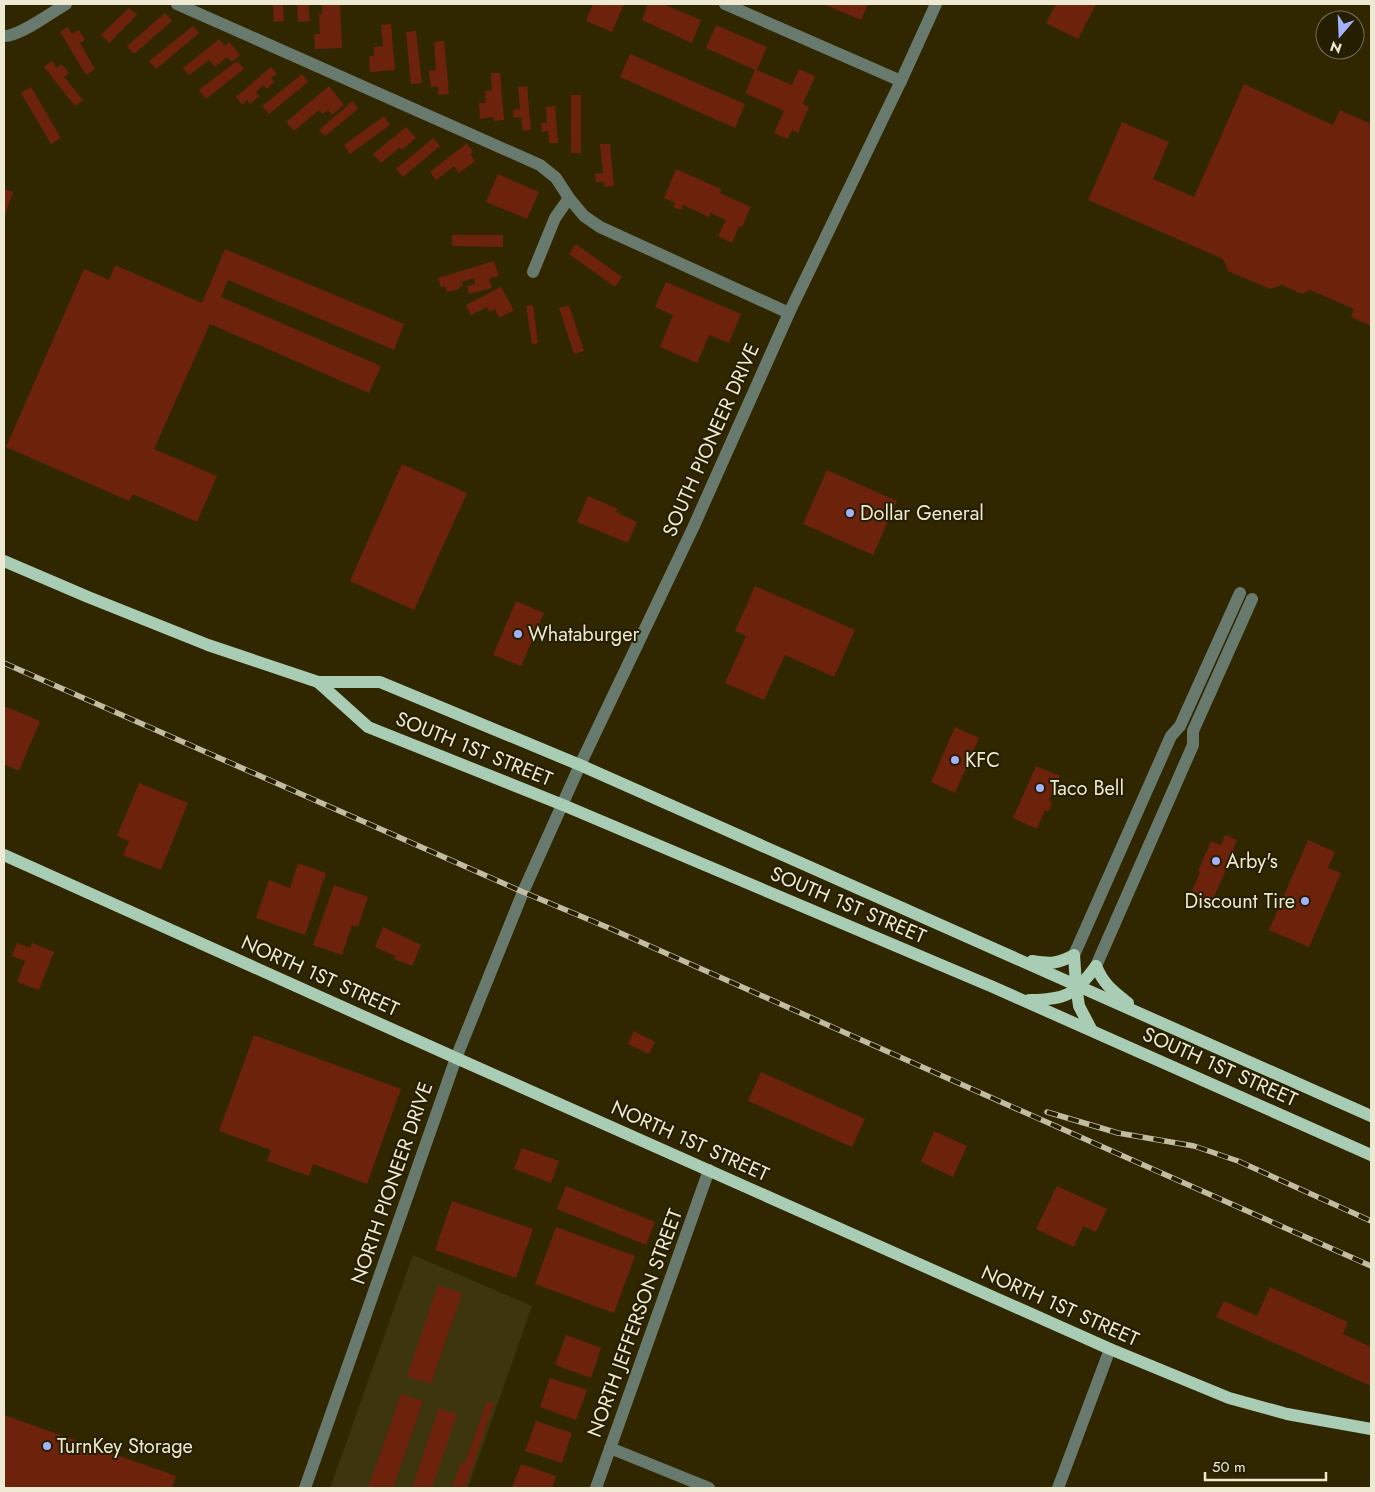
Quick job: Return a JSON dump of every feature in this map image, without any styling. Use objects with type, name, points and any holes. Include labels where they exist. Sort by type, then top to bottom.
[{"type":"main road","name":"SOUTH 1ST STREET","points":[[4,561],[208,645],[318,682],[380,682],[580,765],[1371,1116]]},
{"type":"main road","name":"SOUTH 1ST STREET","points":[[318,682],[368,727],[562,805],[1024,1000],[1371,1154]]},
{"type":"main road","name":"NORTH 1ST STREET","points":[[4,855],[1110,1349],[1229,1398],[1287,1414],[1371,1430]]},
{"type":"main road","points":[[1019,960],[1045,963],[1060,962],[1074,955],[1079,1006],[1091,1029]]},
{"type":"main road","points":[[1024,1000],[1049,1000],[1065,996],[1077,987],[1096,966],[1101,979],[1111,990],[1144,1016]]},
{"type":"street","points":[[4,36],[30,26],[66,4]]},
{"type":"street","points":[[177,4],[540,165],[556,178],[584,216],[600,227],[789,313]]},
{"type":"street","points":[[725,4],[901,81]]},
{"type":"street","name":"SOUTH PIONEER DRIVE","points":[[523,892],[580,765],[693,528],[789,313],[936,4]]},
{"type":"street","points":[[533,272],[556,218],[569,198]]},
{"type":"street","points":[[1074,955],[1171,736],[1180,726],[1240,593]]},
{"type":"street","points":[[1096,966],[1193,745],[1192,731],[1252,599]]},
{"type":"street","name":"NORTH PIONEER DRIVE","points":[[304,1488],[456,1058],[523,892]]},
{"type":"street","name":"NORTH JEFFERSON STREET","points":[[596,1488],[709,1170]]},
{"type":"street","points":[[1058,1488],[1110,1349]]},
{"type":"street","points":[[610,1448],[709,1488]]},
{"type":"shaded area","points":[[413,1255],[532,1306],[468,1488],[330,1488]]},
{"type":"building","points":[[273,4],[283,4],[284,21],[274,22]]},
{"type":"building","points":[[297,4],[308,4],[310,21],[298,22]]},
{"type":"building","points":[[322,4],[340,4],[342,48],[315,49],[314,34],[320,34],[319,14],[322,14]]},
{"type":"building","points":[[593,4],[624,4],[612,32],[586,21]]},
{"type":"building","points":[[648,4],[663,4],[701,20],[692,43],[642,20]]},
{"type":"building","points":[[823,4],[868,4],[861,20]]},
{"type":"building","points":[[1056,4],[1096,4],[1078,39],[1046,23]]},
{"type":"building","points":[[129,8],[137,15],[109,43],[101,35]]},
{"type":"building","points":[[165,13],[172,21],[134,54],[127,46]]},
{"type":"building","points":[[391,24],[395,70],[370,72],[369,56],[374,56],[374,47],[383,46],[381,25]]},
{"type":"building","points":[[716,25],[767,47],[757,70],[792,85],[799,69],[815,76],[803,104],[809,107],[798,133],[792,130],[788,139],[774,133],[784,111],[745,93],[755,70],[706,48]]},
{"type":"building","points":[[193,26],[199,33],[156,69],[149,61]]},
{"type":"building","points":[[68,27],[72,34],[79,30],[85,40],[80,43],[95,69],[86,75],[60,32]]},
{"type":"building","points":[[416,31],[422,83],[411,84],[406,32]]},
{"type":"building","points":[[219,39],[225,46],[229,42],[240,55],[232,62],[227,57],[215,67],[209,60],[189,75],[183,68]]},
{"type":"building","points":[[444,41],[449,94],[438,95],[438,86],[431,87],[429,71],[436,70],[434,42]]},
{"type":"building","points":[[630,54],[745,104],[735,128],[620,77]]},
{"type":"building","points":[[52,61],[57,68],[61,64],[69,73],[64,77],[83,100],[75,106],[44,67]]},
{"type":"building","points":[[237,61],[244,69],[206,99],[199,90]]},
{"type":"building","points":[[271,67],[277,74],[271,78],[274,82],[267,89],[263,85],[256,92],[259,96],[250,104],[247,100],[242,105],[236,97]]},
{"type":"building","points":[[491,73],[500,73],[504,120],[494,121],[493,117],[480,119],[479,103],[486,103],[485,91],[492,90]]},
{"type":"building","points":[[302,74],[308,82],[269,114],[262,106]]},
{"type":"building","points":[[1244,84],[1333,125],[1340,110],[1371,124],[1371,326],[1351,317],[1354,309],[1310,290],[1302,294],[1282,285],[1270,289],[1228,271],[1223,259],[1088,200],[1122,122],[1169,142],[1153,179],[1194,197]]},
{"type":"building","points":[[329,86],[344,105],[332,115],[328,110],[323,114],[319,110],[294,131],[286,122]]},
{"type":"building","points":[[527,86],[531,130],[523,131],[521,117],[514,118],[513,110],[520,109],[518,87]]},
{"type":"building","points":[[31,87],[61,138],[51,144],[21,93]]},
{"type":"building","points":[[571,95],[581,95],[581,153],[571,153]]},
{"type":"building","points":[[353,101],[358,109],[325,136],[319,130]]},
{"type":"building","points":[[555,106],[558,143],[549,143],[548,131],[542,132],[541,123],[547,123],[546,107]]},
{"type":"building","points":[[384,116],[390,125],[350,154],[344,145]]},
{"type":"building","points":[[406,127],[416,138],[402,150],[400,147],[381,163],[373,154]]},
{"type":"building","points":[[433,138],[440,146],[403,177],[396,169]]},
{"type":"building","points":[[467,143],[473,152],[470,154],[475,161],[459,173],[454,166],[436,180],[430,172]]},
{"type":"building","points":[[600,144],[610,144],[614,186],[604,187],[604,182],[596,182],[595,174],[603,173]]},
{"type":"building","points":[[676,169],[721,189],[720,193],[751,207],[742,227],[739,226],[732,243],[718,236],[726,220],[711,213],[709,217],[683,205],[681,210],[673,207],[675,203],[664,198]]},
{"type":"building","points":[[498,174],[539,192],[527,219],[486,202]]},
{"type":"building","points":[[4,189],[13,192],[4,217]]},
{"type":"building","points":[[452,235],[503,235],[503,247],[452,246]]},
{"type":"building","points":[[576,244],[622,277],[615,287],[569,254]]},
{"type":"building","points":[[225,249],[404,324],[394,350],[228,280],[221,297],[381,366],[369,393],[210,324],[154,449],[217,476],[197,522],[133,494],[129,501],[6,447],[84,269],[109,280],[115,265],[202,303]]},
{"type":"building","points":[[494,261],[499,276],[489,279],[492,288],[469,294],[467,286],[475,284],[474,278],[462,282],[463,286],[459,287],[459,289],[447,292],[445,286],[441,287],[438,278]]},
{"type":"building","points":[[666,282],[741,314],[729,343],[709,335],[697,363],[660,347],[673,315],[655,307]]},
{"type":"building","points":[[501,287],[514,310],[499,318],[495,309],[490,312],[487,307],[471,315],[466,305]]},
{"type":"building","points":[[533,305],[538,343],[532,344],[526,306]]},
{"type":"building","points":[[569,305],[584,351],[574,354],[559,308]]},
{"type":"building","points":[[402,464],[467,493],[414,610],[350,581]]},
{"type":"building","name":"Dollar General","points":[[827,470],[897,501],[873,555],[803,524]]},
{"type":"building","points":[[588,496],[618,509],[616,512],[637,522],[628,543],[577,522]]},
{"type":"building","points":[[755,586],[855,630],[834,677],[785,655],[764,700],[725,683],[746,636],[735,631]]},
{"type":"building","name":"Whataburger","points":[[516,601],[544,613],[521,666],[493,655]]},
{"type":"building","points":[[4,706],[40,721],[19,771],[4,764]]},
{"type":"building","name":"KFC","points":[[955,727],[979,738],[955,793],[931,782]]},
{"type":"building","name":"Taco Bell","points":[[1036,766],[1060,776],[1049,801],[1052,804],[1048,812],[1045,810],[1037,829],[1013,818]]},
{"type":"building","points":[[139,783],[188,803],[161,870],[123,855],[129,841],[117,836]]},
{"type":"building","name":"Arby's","points":[[1225,835],[1237,840],[1233,849],[1235,850],[1211,903],[1197,897],[1198,894],[1192,891],[1211,841],[1221,845]]},
{"type":"building","name":"Discount Tire","points":[[1308,840],[1335,852],[1328,868],[1341,873],[1309,947],[1269,930]]},
{"type":"building","points":[[298,863],[326,873],[305,935],[256,918],[269,880],[290,888]]},
{"type":"building","points":[[334,885],[368,897],[358,927],[352,925],[342,955],[313,945]]},
{"type":"building","points":[[383,927],[421,945],[412,966],[394,959],[395,956],[375,947]]},
{"type":"building","points":[[17,943],[30,948],[32,943],[54,952],[39,990],[17,982],[25,961],[12,956]]},
{"type":"building","points":[[634,1031],[655,1042],[649,1054],[628,1044]]},
{"type":"building","points":[[254,1035],[401,1089],[367,1184],[313,1164],[309,1176],[267,1161],[271,1150],[219,1131]]},
{"type":"building","points":[[761,1072],[865,1119],[852,1147],[748,1101]]},
{"type":"building","points":[[934,1131],[967,1146],[953,1177],[921,1162]]},
{"type":"building","points":[[522,1148],[559,1161],[551,1183],[514,1169]]},
{"type":"building","points":[[566,1186],[655,1222],[646,1245],[557,1209]]},
{"type":"building","points":[[1057,1186],[1107,1209],[1096,1232],[1083,1226],[1074,1247],[1036,1229]]},
{"type":"building","points":[[452,1201],[533,1229],[516,1278],[435,1250]]},
{"type":"building","points":[[556,1227],[635,1256],[614,1313],[535,1284]]},
{"type":"building","points":[[438,1285],[462,1293],[431,1384],[407,1376]]},
{"type":"building","points":[[1270,1287],[1348,1322],[1343,1334],[1371,1347],[1371,1386],[1216,1317],[1224,1301],[1257,1316]]},
{"type":"building","points":[[566,1335],[601,1348],[591,1378],[555,1365]]},
{"type":"building","points":[[550,1378],[587,1390],[576,1420],[540,1407]]},
{"type":"building","points":[[401,1394],[423,1401],[393,1488],[368,1488]]},
{"type":"building","points":[[487,1401],[494,1404],[465,1488],[452,1488],[461,1462],[465,1463]]},
{"type":"building","points":[[439,1408],[457,1414],[432,1488],[412,1488]]},
{"type":"building","name":"TurnKey Storage","points":[[4,1415],[176,1476],[172,1488],[4,1488]]},
{"type":"building","points":[[536,1421],[572,1433],[562,1463],[525,1451]]},
{"type":"building","points":[[521,1464],[556,1476],[552,1488],[512,1488]]},
{"type":"railway","points":[[4,663],[523,892],[609,928],[1371,1266]]},
{"type":"railway","points":[[1047,1112],[1118,1133],[1194,1146],[1238,1161],[1371,1221]]},
{"type":"place","name":"Dollar General","points":[[850,513]]},
{"type":"place","name":"Whataburger","points":[[518,634]]},
{"type":"place","name":"KFC","points":[[955,760]]},
{"type":"place","name":"Taco Bell","points":[[1040,788]]},
{"type":"place","name":"Arby's","points":[[1216,861]]},
{"type":"place","name":"Discount Tire","points":[[1305,901]]},
{"type":"place","name":"TurnKey Storage","points":[[47,1446]]}]
